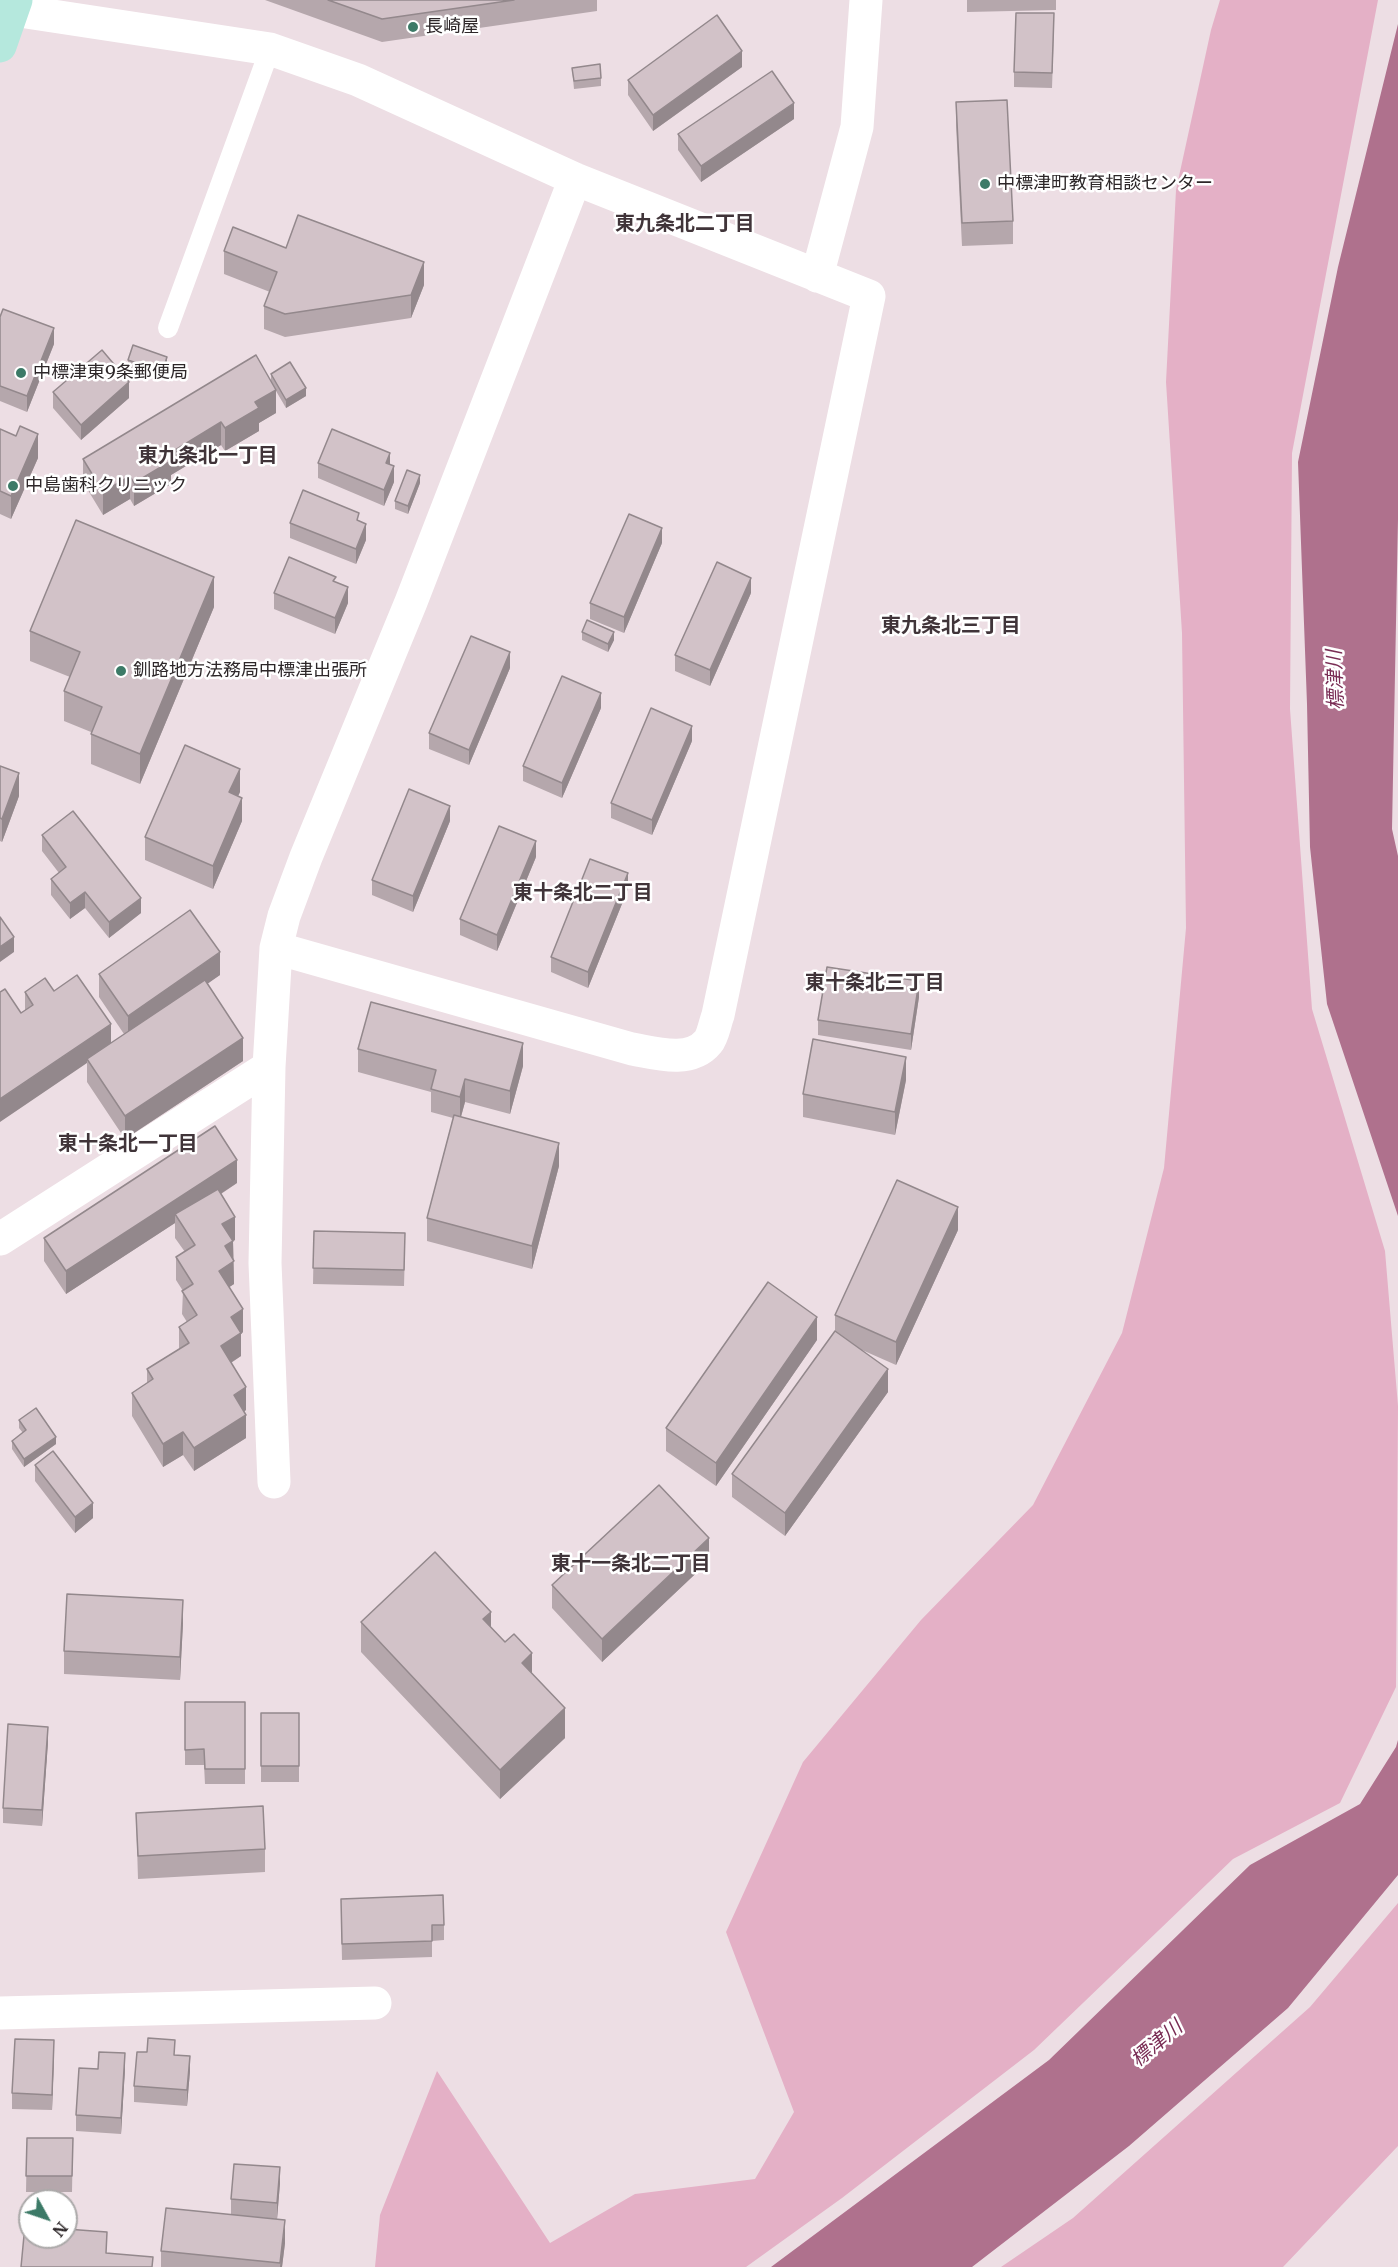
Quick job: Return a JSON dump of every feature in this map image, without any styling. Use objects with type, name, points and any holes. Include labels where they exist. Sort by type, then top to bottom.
[{"type":"main road","points":[[0,46],[15,5]]},
{"type":"street","points":[[817,276],[857,127],[866,0]]},
{"type":"street","points":[[15,5],[270,49],[358,80],[575,179],[869,296],[718,1015],[708,1042],[690,1054],[667,1055],[632,1049],[276,948]]},
{"type":"street","points":[[274,1482],[266,1263],[269,1067],[276,948],[284,916],[306,856],[411,602],[575,179]]},
{"type":"street","points":[[0,1239],[269,1067]]},
{"type":"street","points":[[0,2013],[375,2003]]},
{"type":"lane","points":[[168,328],[270,49]]},
{"type":"shaded area","points":[[1220,0],[1378,0],[1292,453],[1290,709],[1312,1009],[1385,1251],[1398,1406],[1396,1687],[1340,1803],[1233,1859],[1034,2050],[842,2198],[746,2267],[375,2267],[380,2215],[437,2071],[550,2243],[635,2194],[755,2179],[794,2112],[726,1932],[803,1762],[921,1620],[1033,1505],[1122,1333],[1164,1168],[1186,928],[1182,633],[1166,382],[1176,190],[1211,30]]},
{"type":"shaded area","points":[[1398,1903],[1398,2146],[1283,2267],[1001,2267],[1073,2218],[1310,2007]]},
{"type":"water","name":"標津川","points":[[1398,24],[1398,519],[1392,829],[1398,856],[1398,1216],[1327,1004],[1310,847],[1298,462],[1338,267]]},
{"type":"water","name":"標津川","points":[[1398,1740],[1398,1875],[1288,2008],[1129,2146],[972,2267],[771,2267],[1049,2060],[1250,1865],[1360,1804],[1396,1747]]},
{"type":"building","points":[[328,0],[514,0],[382,19]]},
{"type":"building","points":[[1016,13],[1054,13],[1052,73],[1014,72]]},
{"type":"building","points":[[717,15],[742,51],[653,115],[628,80]]},
{"type":"building","points":[[600,64],[601,78],[574,81],[572,68]]},
{"type":"building","points":[[772,71],[794,103],[701,166],[678,134]]},
{"type":"building","name":"中標津町教育相談センター","points":[[1007,100],[1013,221],[962,223],[956,102]]},
{"type":"building","points":[[298,215],[424,262],[411,295],[285,314],[264,306],[277,272],[224,251],[233,227],[286,248]]},
{"type":"building","name":"中標津東9条郵便局","points":[[3,309],[54,328],[27,396],[0,386],[0,317]]},
{"type":"building","points":[[133,345],[167,357],[162,372],[128,360]]},
{"type":"building","points":[[102,350],[129,382],[81,425],[53,392]]},
{"type":"building","points":[[256,355],[276,390],[255,402],[259,408],[225,428],[221,422],[167,455],[171,461],[134,483],[130,476],[103,492],[83,459]]},
{"type":"building","points":[[290,362],[306,388],[286,400],[271,374]]},
{"type":"building","points":[[20,426],[38,434],[11,496],[0,491],[0,429],[16,436]]},
{"type":"building","points":[[332,429],[390,453],[386,463],[394,466],[384,490],[318,463]]},
{"type":"building","points":[[407,470],[420,475],[408,506],[395,501]]},
{"type":"building","points":[[303,490],[359,513],[357,520],[366,524],[356,549],[290,523]]},
{"type":"building","points":[[629,514],[662,528],[624,617],[590,603]]},
{"type":"building","name":"釧路地方法務局中標津出張所","points":[[76,520],[214,577],[140,754],[91,734],[102,707],[64,691],[80,652],[30,631]]},
{"type":"building","points":[[289,557],[336,577],[333,581],[348,587],[335,618],[274,593]]},
{"type":"building","points":[[717,562],[751,578],[710,670],[675,655]]},
{"type":"building","points":[[587,620],[614,632],[608,644],[582,632]]},
{"type":"building","points":[[471,636],[510,652],[469,750],[429,733]]},
{"type":"building","points":[[562,676],[601,693],[562,783],[523,766]]},
{"type":"building","points":[[651,708],[692,726],[652,820],[611,803]]},
{"type":"building","points":[[185,745],[240,769],[229,792],[242,798],[213,866],[145,837]]},
{"type":"building","points":[[0,766],[19,773],[2,819],[0,818]]},
{"type":"building","points":[[409,789],[450,806],[413,896],[372,880]]},
{"type":"building","points":[[73,811],[141,898],[109,922],[85,892],[70,903],[51,879],[66,867],[42,835]]},
{"type":"building","points":[[499,826],[536,841],[497,935],[460,919]]},
{"type":"building","points":[[590,859],[628,873],[588,972],[551,957]]},
{"type":"building","points":[[190,910],[220,952],[128,1016],[99,974]]},
{"type":"building","points":[[0,917],[14,937],[0,947]]},
{"type":"building","points":[[827,967],[919,981],[911,1034],[818,1020]]},
{"type":"building","points":[[77,975],[111,1024],[0,1099],[0,992],[5,989],[21,1013],[33,1005],[25,992],[45,978],[54,991]]},
{"type":"building","points":[[205,980],[243,1038],[125,1116],[87,1059]]},
{"type":"building","points":[[371,1002],[523,1043],[510,1091],[465,1079],[460,1097],[431,1089],[436,1070],[358,1049]]},
{"type":"building","points":[[813,1039],[906,1057],[895,1112],[803,1094]]},
{"type":"building","points":[[454,1115],[559,1143],[532,1246],[427,1218]]},
{"type":"building","points":[[215,1126],[237,1160],[66,1271],[44,1238]]},
{"type":"building","points":[[897,1180],[958,1207],[896,1342],[835,1315]]},
{"type":"building","points":[[218,1189],[235,1217],[222,1224],[233,1241],[225,1246],[234,1261],[219,1271],[243,1309],[231,1317],[241,1333],[221,1346],[246,1387],[234,1395],[246,1415],[194,1448],[183,1432],[163,1444],[132,1393],[153,1379],[147,1369],[189,1343],[179,1327],[197,1315],[182,1291],[193,1284],[176,1257],[195,1245],[175,1214]]},
{"type":"building","points":[[314,1231],[405,1233],[404,1270],[313,1268]]},
{"type":"building","points":[[768,1282],[817,1317],[716,1463],[666,1428]]},
{"type":"building","points":[[835,1331],[888,1369],[785,1513],[732,1474]]},
{"type":"building","points":[[36,1408],[56,1437],[24,1459],[12,1441],[26,1430],[19,1420]]},
{"type":"building","points":[[53,1451],[93,1503],[75,1517],[35,1465]]},
{"type":"building","points":[[659,1485],[709,1538],[602,1639],[552,1585]]},
{"type":"building","points":[[435,1552],[491,1612],[483,1619],[505,1642],[514,1634],[532,1653],[522,1663],[565,1708],[500,1770],[361,1622]]},
{"type":"building","points":[[67,1594],[183,1600],[180,1657],[64,1651]]},
{"type":"building","points":[[185,1702],[245,1702],[245,1769],[205,1769],[204,1749],[185,1750]]},
{"type":"building","points":[[261,1713],[299,1713],[299,1766],[261,1766]]},
{"type":"building","points":[[8,1724],[48,1727],[42,1810],[3,1808]]},
{"type":"building","points":[[263,1806],[265,1849],[138,1856],[136,1813]]},
{"type":"building","points":[[443,1895],[444,1925],[432,1925],[432,1941],[342,1944],[341,1899]]},
{"type":"building","points":[[148,2038],[175,2040],[174,2055],[190,2056],[187,2090],[134,2086],[137,2052],[147,2052]]},
{"type":"building","points":[[15,2039],[54,2040],[52,2095],[12,2093]]},
{"type":"building","points":[[99,2052],[125,2053],[121,2118],[76,2115],[79,2068],[98,2069]]},
{"type":"building","points":[[27,2138],[73,2138],[72,2176],[26,2176]]},
{"type":"building","points":[[234,2164],[280,2167],[277,2203],[231,2199]]},
{"type":"building","points":[[166,2208],[285,2220],[280,2263],[161,2251]]},
{"type":"building","points":[[78,2230],[107,2232],[106,2253],[153,2257],[152,2267],[21,2267],[23,2249],[78,2249]]},
{"type":"place","name":"長崎屋","points":[[413,27]]},
{"type":"place","name":"中標津町教育相談センター","points":[[985,184]]},
{"type":"place","name":"中標津東9条郵便局","points":[[21,373]]},
{"type":"place","name":"中島歯科クリニック","points":[[13,486]]},
{"type":"place","name":"釧路地方法務局中標津出張所","points":[[121,671]]},
{"type":"district","name":"東九条北二丁目","points":[[685,224]]},
{"type":"district","name":"東九条北一丁目","points":[[208,456]]},
{"type":"district","name":"東九条北三丁目","points":[[951,626]]},
{"type":"district","name":"東十条北二丁目","points":[[583,893]]},
{"type":"district","name":"東十条北三丁目","points":[[875,983]]},
{"type":"district","name":"東十条北一丁目","points":[[128,1144]]},
{"type":"district","name":"東十一条北二丁目","points":[[631,1564]]}]
